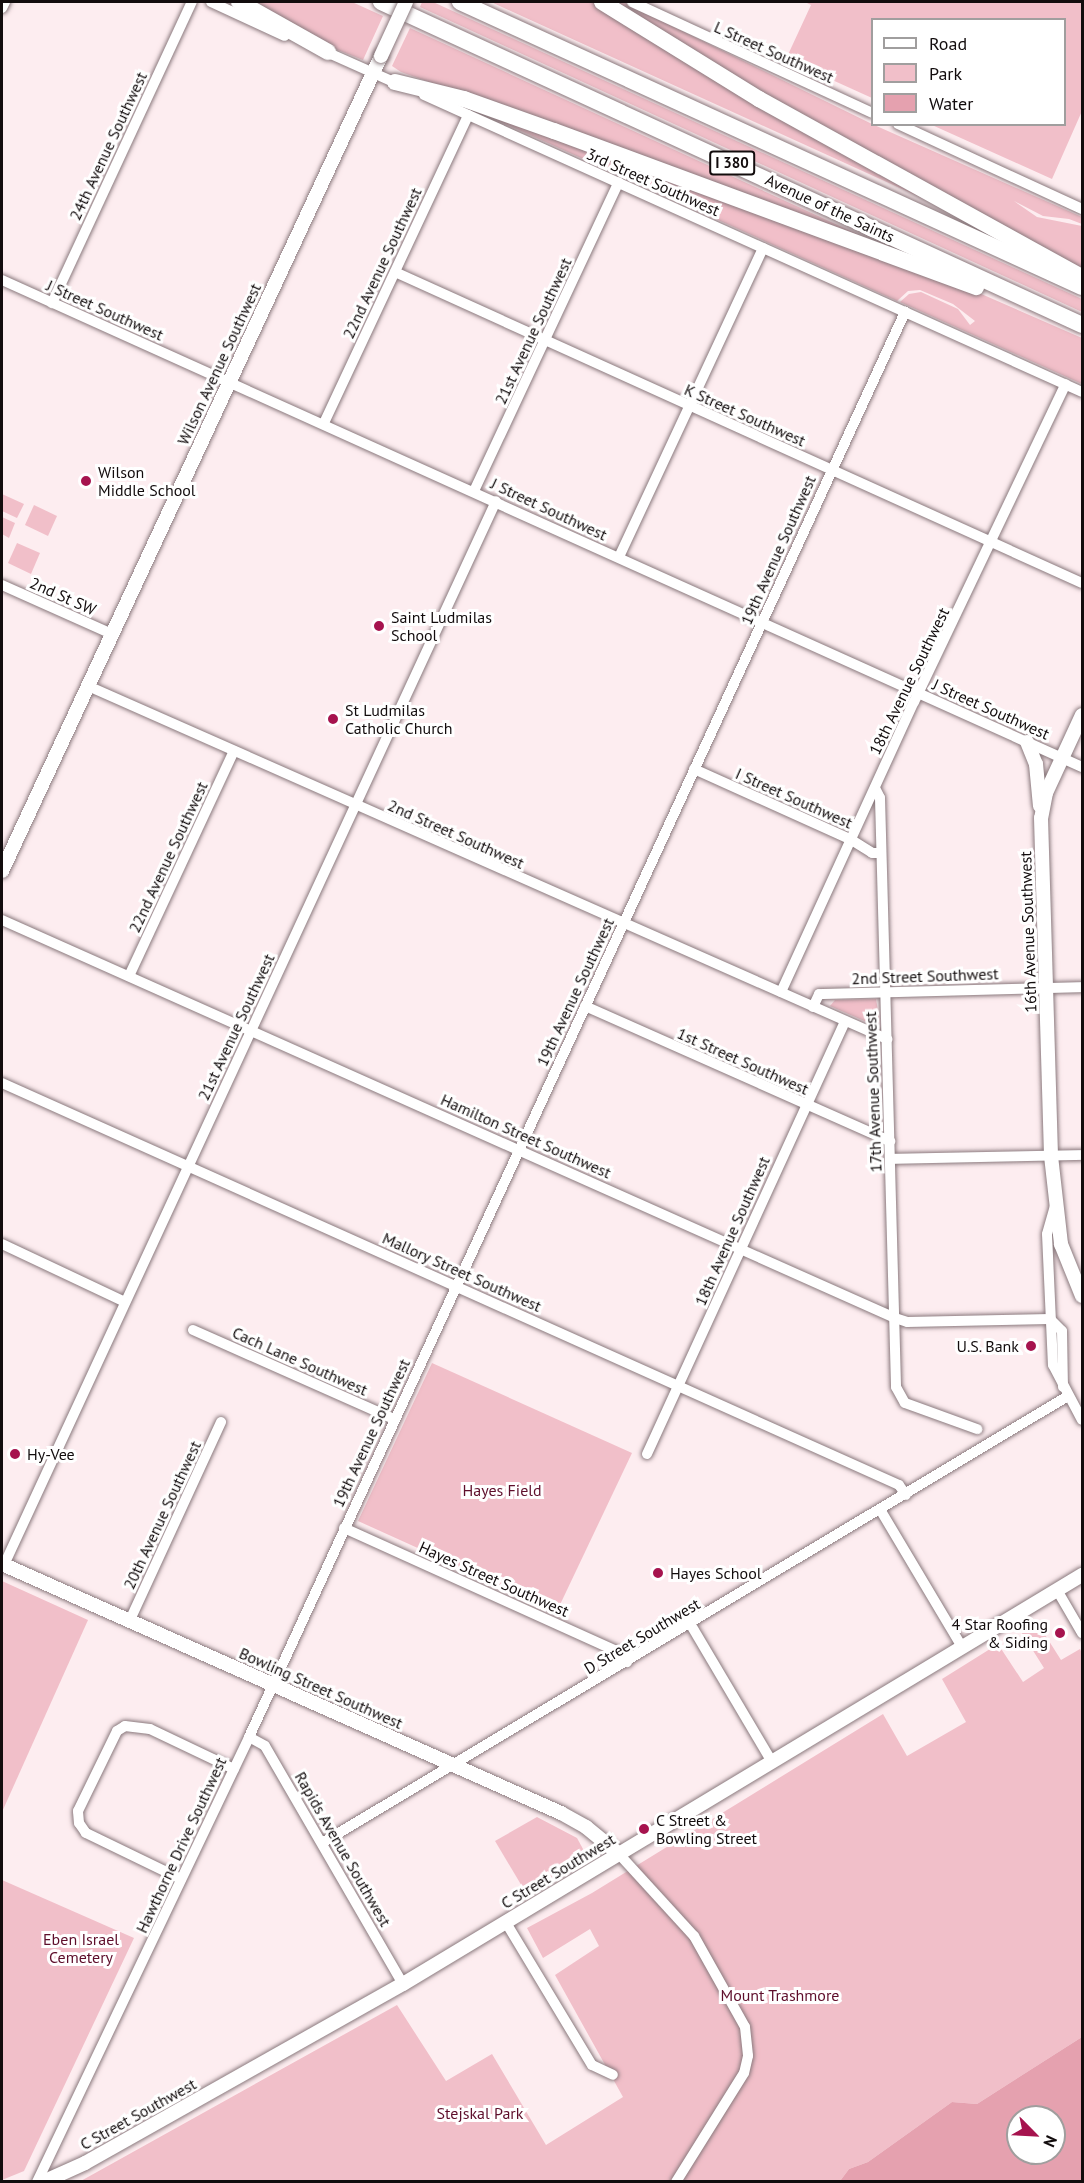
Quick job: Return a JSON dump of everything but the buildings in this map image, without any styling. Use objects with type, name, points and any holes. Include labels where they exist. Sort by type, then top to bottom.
[{"type":"highway","points":[[239,2],[328,52]]},
{"type":"highway","name":"Avenue of the Saints","points":[[381,2],[1083,326]]},
{"type":"highway","name":"Avenue of the Saints","points":[[460,2],[1083,287]]},
{"type":"highway","points":[[602,2],[759,99],[1083,277]]},
{"type":"highway","points":[[395,82],[425,87],[544,127],[1083,326]]},
{"type":"main road","name":"Wilson Avenue Southwest","points":[[2,871],[406,2]]},
{"type":"main road","name":"16th Avenue Southwest","points":[[1083,715],[1046,793],[1041,818],[1051,1156],[1055,1206],[1061,1244],[1083,1296]]},
{"type":"main road","points":[[1027,741],[1036,764],[1041,818]]},
{"type":"main road","name":"Bowling Street Southwest","points":[[3,1564],[574,1819],[619,1854]]},
{"type":"main road","name":"C Street Southwest","points":[[43,2181],[85,2163],[403,1984],[1083,1575]]},
{"type":"street","points":[[2,9],[5,2]]},
{"type":"street","name":"24th Avenue Southwest","points":[[52,303],[192,2]]},
{"type":"street","name":"3rd Street Southwest","points":[[211,2],[619,182],[1083,392]]},
{"type":"street","name":"L Street Southwest","points":[[632,2],[871,112]]},
{"type":"street","name":"22nd Avenue Southwest","points":[[324,423],[468,115]]},
{"type":"street","points":[[902,126],[1083,208]]},
{"type":"street","name":"21st Avenue Southwest","points":[[474,491],[619,182]]},
{"type":"street","points":[[619,557],[763,248]]},
{"type":"street","name":"K Street Southwest","points":[[395,272],[1083,583]]},
{"type":"street","name":"J Street Southwest","points":[[2,280],[230,380],[1083,767]]},
{"type":"street","name":"19th Avenue Southwest","points":[[272,1683],[905,312]]},
{"type":"street","name":"18th Avenue Southwest","points":[[781,992],[850,839],[1066,384]]},
{"type":"street","name":"21st Avenue Southwest","points":[[3,1564],[496,501]]},
{"type":"street","name":"2nd St SW","points":[[2,585],[112,634]]},
{"type":"street","name":"2nd Street Southwest","points":[[88,686],[886,1039]]},
{"type":"street","name":"22nd Avenue Southwest","points":[[129,976],[234,751]]},
{"type":"street","name":"I Street Southwest","points":[[694,769],[850,839],[872,853],[881,853]]},
{"type":"street","name":"17th Avenue Southwest","points":[[875,788],[880,798],[899,1396],[905,1403],[977,1429]]},
{"type":"street","name":"Hamilton Street Southwest","points":[[2,920],[741,1247],[895,1318],[907,1322],[1050,1319]]},
{"type":"street","name":"2nd Street Southwest","points":[[813,1007],[819,994],[1083,987]]},
{"type":"street","name":"1st Street Southwest","points":[[585,1006],[890,1141]]},
{"type":"street","name":"18th Avenue Southwest","points":[[646,1454],[679,1387],[845,1021]]},
{"type":"street","name":"Mallory Street Southwest","points":[[2,1083],[899,1485],[906,1495]]},
{"type":"street","points":[[891,1159],[1083,1155]]},
{"type":"street","points":[[1055,1206],[1047,1234],[1053,1365],[1065,1391],[1083,1420]]},
{"type":"street","points":[[2,1244],[125,1302]]},
{"type":"street","name":"Cach Lane Southwest","points":[[193,1330],[394,1419]]},
{"type":"street","name":"D Street Southwest","points":[[322,1843],[455,1766],[880,1511],[1065,1391]]},
{"type":"street","name":"20th Avenue Southwest","points":[[130,1620],[221,1422]]},
{"type":"street","points":[[880,1511],[962,1647]]},
{"type":"street","name":"Hayes Street Southwest","points":[[344,1528],[621,1653],[627,1662]]},
{"type":"street","points":[[1057,1590],[1083,1633]]},
{"type":"street","points":[[691,1625],[772,1762]]},
{"type":"street","name":"Hawthorne Drive Southwest","points":[[37,2181],[234,1769],[272,1683]]},
{"type":"street","points":[[182,1879],[86,1833],[78,1811],[117,1731],[125,1726],[150,1729],[234,1769]]},
{"type":"street","name":"Rapids Avenue Southwest","points":[[249,1737],[265,1746],[403,1984]]},
{"type":"street","points":[[619,1854],[694,1936],[745,2027],[748,2056],[744,2073],[676,2181]]},
{"type":"street","points":[[505,1921],[592,2065],[613,2075]]},
{"type":"green space","points":[[246,2],[352,2],[383,16],[363,60],[325,45]]},
{"type":"green space","points":[[422,2],[433,2],[1082,299],[1082,312],[420,7]]},
{"type":"green space","points":[[491,2],[594,2],[684,59],[935,204]]},
{"type":"green space","points":[[609,2],[623,2],[871,124],[871,126],[877,126],[1082,217],[1082,224],[1069,219],[1043,216],[1014,201],[1037,217],[1082,226],[1082,270],[777,104]]},
{"type":"green space","points":[[805,2],[1082,2],[1082,111],[1052,179],[934,126],[1066,126],[1066,18],[871,18],[871,98],[786,59],[811,5]]},
{"type":"green space","points":[[410,28],[868,239],[401,72],[392,66]]},
{"type":"green space","points":[[466,106],[963,286],[1082,338],[1082,384],[900,302],[909,294],[921,292],[958,309],[970,325],[975,321],[953,304],[920,290],[908,291],[897,301]]},
{"type":"green space","points":[[2,494],[24,504],[17,518],[2,511]]},
{"type":"green space","points":[[34,505],[57,516],[48,536],[25,525]]},
{"type":"green space","points":[[2,517],[15,523],[9,538],[2,534]]},
{"type":"green space","points":[[17,543],[40,553],[31,574],[8,563]]},
{"type":"green space","points":[[876,999],[880,1022],[876,1026],[830,1006],[835,1000]]},
{"type":"green space","name":"Hayes Field","points":[[432,1363],[632,1453],[557,1611],[358,1521]]},
{"type":"green space","points":[[2,1581],[88,1620],[2,1812]]},
{"type":"green space","name":"Mount Trashmore","points":[[1037,1622],[1061,1660],[1080,1649],[1082,1653],[1082,2037],[977,2104],[952,2102],[868,2162],[849,2169],[840,2181],[79,2182],[397,2005],[446,2081],[492,2054],[546,2145],[623,2097],[555,1975],[599,1946],[590,1929],[543,1958],[527,1928],[592,1893],[883,1714],[907,1756],[966,1722],[942,1679],[998,1644],[1023,1682],[1044,1668],[1020,1630]]},
{"type":"green space","points":[[537,1817],[577,1838],[583,1849],[577,1862],[526,1893],[495,1841]]},
{"type":"green space","name":"Eben Israel Cemetery","points":[[2,1880],[134,1938],[24,2171],[2,2180]]},
{"type":"water","points":[[1082,2037],[1082,2181],[840,2181],[849,2169],[868,2162],[952,2102],[977,2104]]},
{"type":"place","name":"Wilson Middle School","points":[[86,481]]},
{"type":"place","name":"Saint Ludmilas School","points":[[379,626]]},
{"type":"place","name":"St Ludmilas Catholic Church","points":[[333,719]]},
{"type":"place","name":"U.S. Bank","points":[[1031,1346]]},
{"type":"place","name":"Hy-Vee","points":[[15,1454]]},
{"type":"place","name":"Hayes School","points":[[658,1573]]},
{"type":"place","name":"4 Star Roofing & Siding","points":[[1060,1633]]},
{"type":"place","name":"C Street & Bowling Street","points":[[644,1829]]},
{"type":"park label","name":"Stejskal Park","points":[[480,2113]]}]
